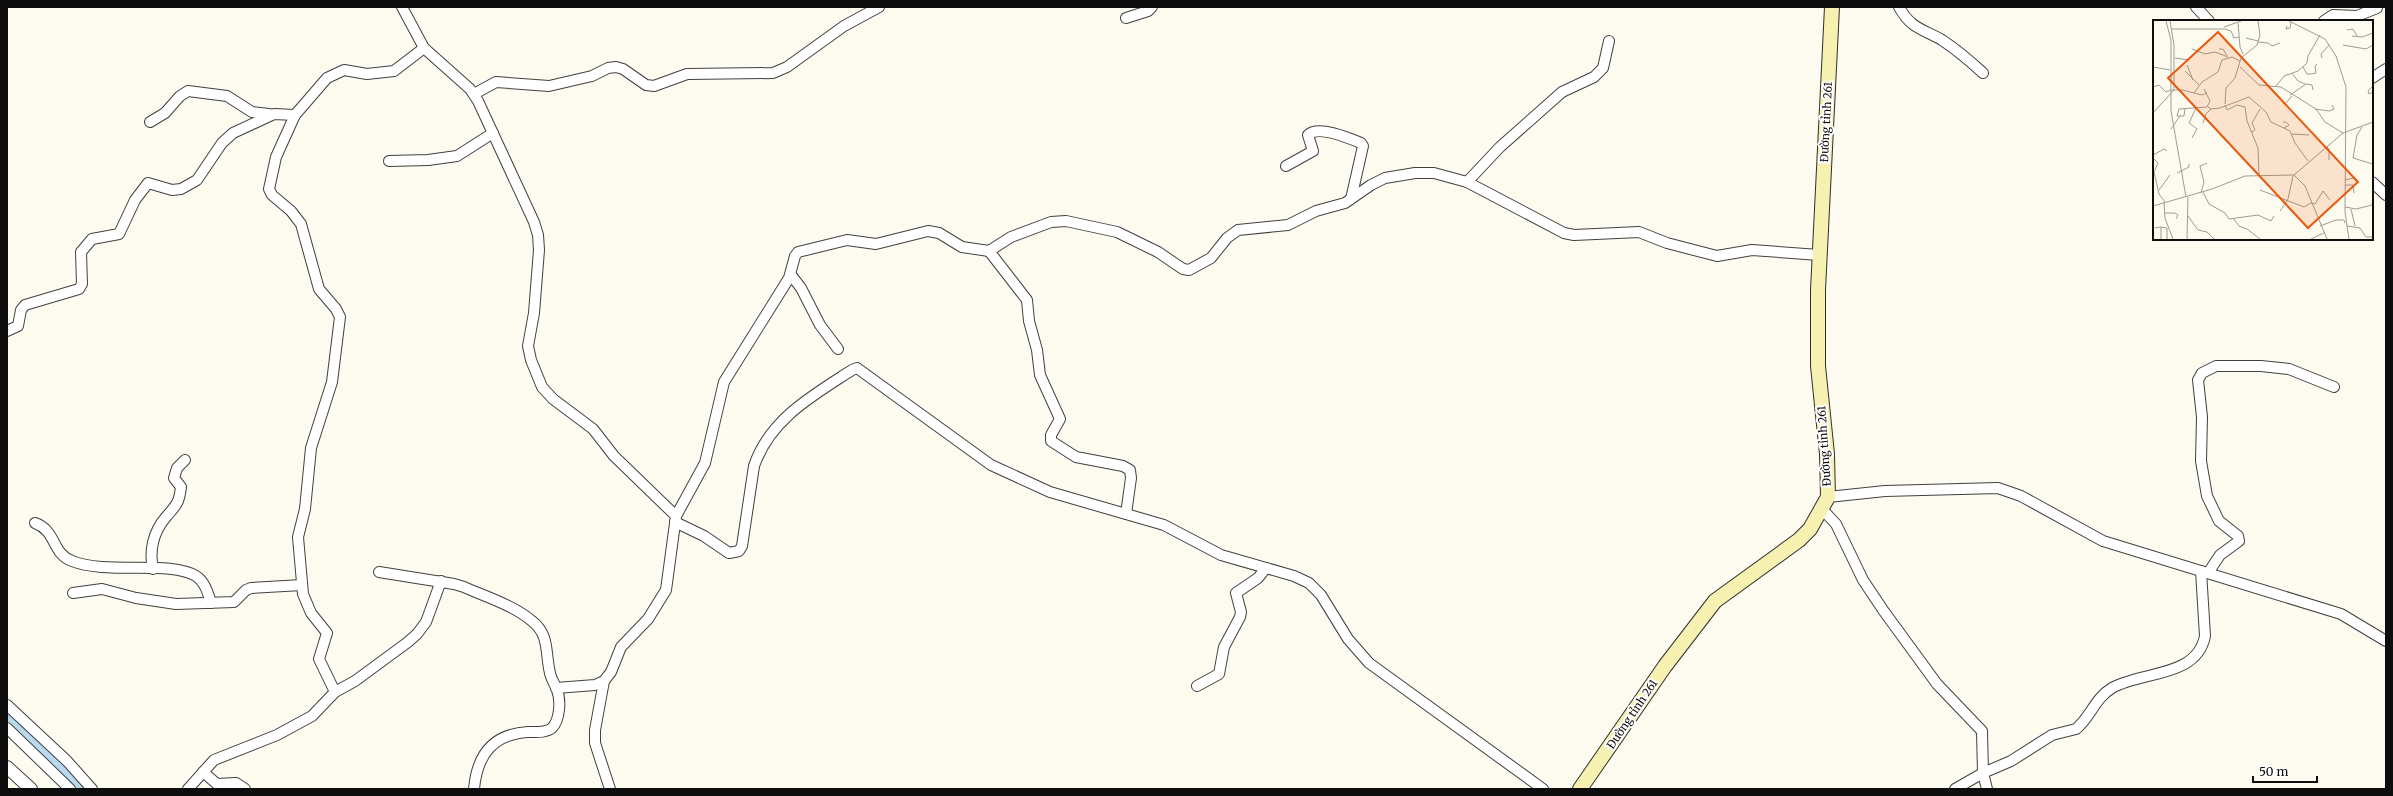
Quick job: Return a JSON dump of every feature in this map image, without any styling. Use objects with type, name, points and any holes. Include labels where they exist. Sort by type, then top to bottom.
[{"type":"main road","name":"Đường tỉnh 261","points":[[1580,789],[1665,666],[1715,601],[1792,546],[1810,529],[1825,503],[1827,454],[1818,366],[1819,255],[1832,7]]},
{"type":"street","points":[[402,7],[424,48],[474,94],[538,235],[539,250],[529,354],[542,387],[553,399],[593,429],[614,456],[676,519],[729,553],[739,551],[742,546],[754,466],[757,456],[776,427],[794,408],[857,368],[991,465],[1050,492],[1164,525],[1231,558],[1294,576],[1308,583],[1321,595],[1348,639],[1369,663],[1543,789]]},
{"type":"street","points":[[474,94],[496,82],[553,85],[616,67],[623,69],[646,85],[654,86],[687,74],[773,73],[787,67],[844,26],[878,7]]},
{"type":"street","points":[[1126,18],[1148,11],[1152,7]]},
{"type":"street","points":[[1899,7],[1913,25],[1923,32],[1942,41],[1983,73]]},
{"type":"street","points":[[2196,7],[2209,20]]},
{"type":"street","points":[[2326,20],[2333,15],[2358,16],[2377,8]]},
{"type":"street","points":[[1467,182],[1500,146],[1562,92],[1594,77],[1603,68],[1609,41]]},
{"type":"street","points":[[335,692],[319,659],[327,633],[311,613],[302,586],[298,537],[305,509],[311,448],[332,382],[340,317],[336,309],[319,288],[301,224],[291,211],[272,195],[269,189],[276,157],[295,115],[320,84],[335,72],[344,70],[374,74],[394,71],[424,48]]},
{"type":"street","points":[[2373,77],[2386,69]]},
{"type":"street","points":[[150,122],[165,113],[180,96],[188,91],[227,96],[255,113],[295,115]]},
{"type":"street","points":[[7,331],[18,326],[21,310],[25,304],[79,289],[82,284],[81,252],[92,239],[119,234],[135,200],[148,184],[172,190],[181,190],[197,180],[222,143],[233,133],[274,114]]},
{"type":"street","points":[[1286,166],[1313,152],[1308,134],[1310,132],[1329,132],[1361,143],[1363,146],[1351,199]]},
{"type":"street","points":[[388,161],[428,160],[457,156],[493,133]]},
{"type":"street","points":[[990,252],[1011,237],[1051,222],[1066,221],[1117,232],[1158,252],[1183,269],[1189,270],[1211,258],[1227,238],[1238,230],[1288,225],[1316,211],[1351,199],[1371,185],[1400,175],[1434,173],[1467,182],[1564,233],[1574,235],[1640,232],[1667,243],[1717,256],[1752,250],[1819,255]]},
{"type":"street","points":[[2373,183],[2386,195]]},
{"type":"street","points":[[610,789],[596,743],[595,730],[604,681],[611,672],[621,647],[648,619],[666,590],[669,582],[671,544],[676,519],[705,463],[724,382],[791,275],[795,256],[798,252],[847,240],[876,244],[933,231],[962,247],[990,252],[1027,300],[1029,321],[1037,350],[1040,375],[1060,419],[1051,435],[1051,441],[1076,457],[1123,466],[1130,470],[1131,478],[1126,514]]},
{"type":"street","points":[[791,275],[801,288],[820,325],[838,349]]},
{"type":"street","points":[[1955,789],[1983,772],[2011,761],[2055,733],[2076,729],[2091,707],[2111,689],[2172,670],[2194,657],[2204,645],[2204,572],[2220,555],[2239,541],[2238,536],[2219,521],[2207,496],[2201,461],[2202,417],[2197,384],[2202,373],[2216,366],[2289,369],[2334,387]]},
{"type":"street","points":[[153,569],[150,555],[151,546],[161,524],[177,505],[181,488],[174,478],[177,468],[185,460]]},
{"type":"street","points":[[1986,789],[1983,772],[1982,731],[1937,684],[1863,580],[1825,503],[1885,491],[1998,488],[2020,496],[2103,541],[2341,614],[2386,641]]},
{"type":"street","points":[[35,524],[46,529],[60,554],[74,562],[100,568],[183,571],[196,576],[207,590],[211,603]]},
{"type":"street","points":[[1196,686],[1216,677],[1220,671],[1224,647],[1240,617],[1241,612],[1236,593],[1258,578],[1266,568]]},
{"type":"street","points":[[379,572],[441,581],[464,587],[532,620],[545,636],[549,671],[556,688],[558,715],[551,728],[545,731],[513,733],[500,738],[489,749],[480,762],[474,789]]},
{"type":"street","points":[[188,789],[203,772],[221,756],[277,735],[312,716],[335,692],[355,682],[417,634],[426,622],[441,581]]},
{"type":"street","points":[[73,593],[102,589],[136,598],[176,604],[211,603],[234,602],[251,588],[302,586]]},
{"type":"street","points":[[556,688],[595,685],[604,681]]},
{"type":"street","points":[[7,705],[67,761],[92,789]]},
{"type":"street","points":[[7,728],[70,789]]},
{"type":"street","points":[[7,767],[31,789]]},
{"type":"street","points":[[203,772],[217,784],[236,783],[245,789]]},
{"type":"waterway","points":[[7,715],[65,769],[83,789]]}]
